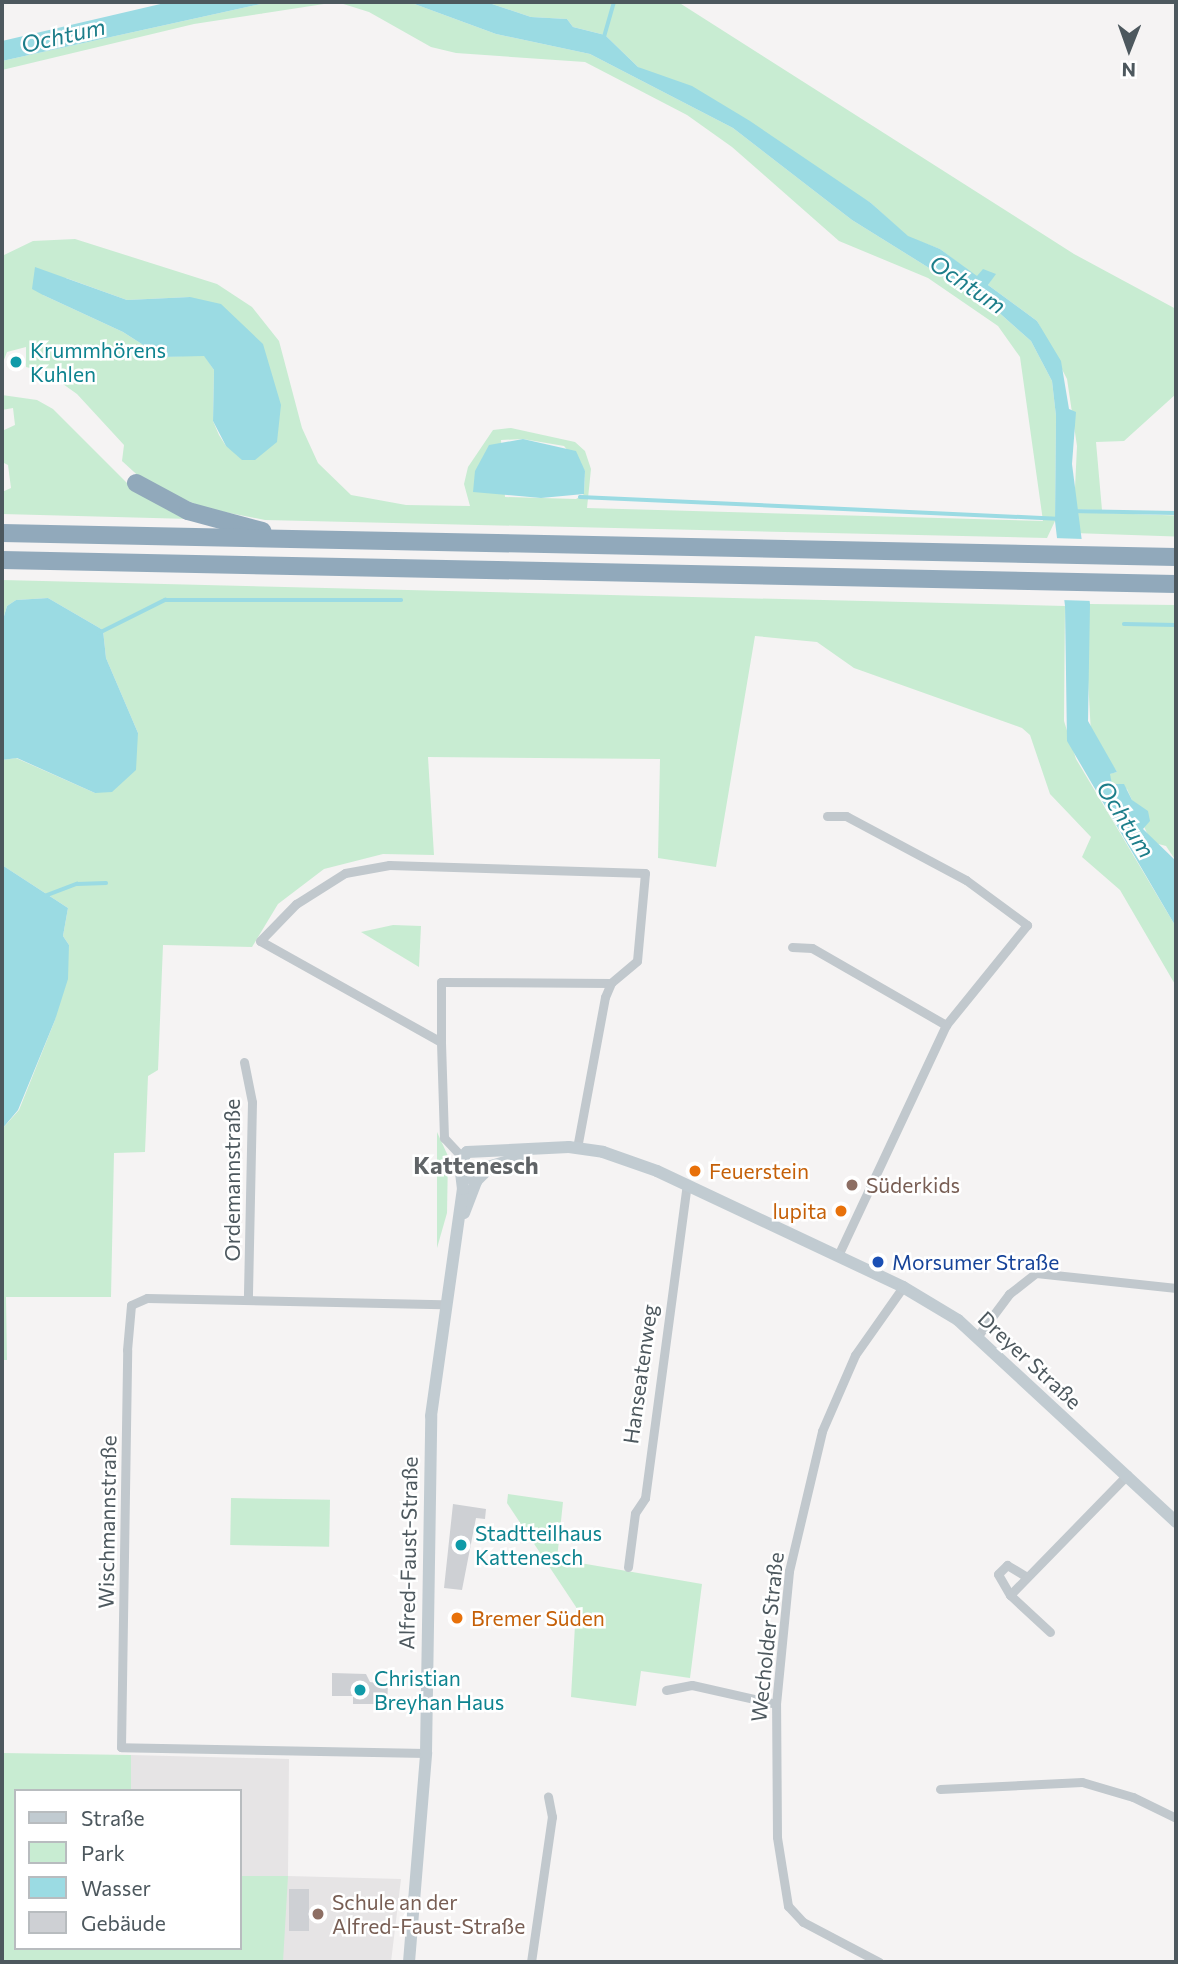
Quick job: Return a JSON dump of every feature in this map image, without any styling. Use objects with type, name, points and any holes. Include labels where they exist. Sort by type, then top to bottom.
[{"type":"highway","points":[[136,483],[188,511],[300,540]]},
{"type":"highway","points":[[2,533],[1176,557]]},
{"type":"highway","points":[[2,560],[1176,584]]},
{"type":"street","points":[[611,983],[441,982],[444,1138],[462,1157],[474,1150],[489,1160],[551,1149],[577,1148],[622,1158],[687,1185],[838,1256],[946,1024],[1027,925],[965,880],[846,816],[827,816]]},
{"type":"street","points":[[441,1042],[260,942],[314,890],[367,867],[554,867],[645,873],[637,961],[611,983],[593,1044],[577,1148]]},
{"type":"street","points":[[792,947],[812,947],[946,1024]]},
{"type":"street","name":"Ordemannstraße","points":[[244,1062],[252,1102],[248,1299]]},
{"type":"street","name":"Alfred-Faust-Straße","points":[[409,1962],[426,1753],[427,1490],[442,1304],[458,1231],[462,1157]]},
{"type":"street","name":"Alfred-Faust-Straße","points":[[458,1231],[477,1181],[489,1160]]},
{"type":"street","points":[[462,1174],[477,1181]]},
{"type":"street","name":"Hanseatenweg","points":[[628,1567],[635,1513],[645,1498],[687,1185]]},
{"type":"street","name":"Dreyer Straße","points":[[838,1256],[903,1287],[977,1337],[1176,1522]]},
{"type":"street","points":[[977,1337],[1009,1294],[1036,1273],[1176,1288]]},
{"type":"street","name":"Wecholder Straße","points":[[879,1962],[803,1922],[788,1906],[777,1838],[776,1703],[789,1571],[822,1431],[855,1355],[903,1287]]},
{"type":"street","name":"Wischmannstraße","points":[[426,1753],[121,1747],[131,1305],[147,1298],[442,1304]]},
{"type":"street","points":[[1010,1595],[1127,1475]]},
{"type":"street","points":[[1027,1577],[1007,1565],[998,1574],[1010,1595],[1050,1632]]},
{"type":"street","points":[[666,1690],[692,1685],[776,1703]]},
{"type":"street","points":[[940,1789],[1082,1782],[1133,1797],[1176,1818]]},
{"type":"street","points":[[531,1962],[552,1817],[548,1796]]},
{"type":"shaded area","name":"Schule an der Alfred-Faust-Straße","points":[[131,1755],[289,1759],[288,1876],[401,1879],[391,1962],[106,1962],[242,1950],[242,1789],[131,1789]]},
{"type":"green space","points":[[270,2],[337,2],[194,24],[2,70],[2,61]]},
{"type":"green space","points":[[337,2],[409,2],[496,34],[590,54],[733,128],[852,220],[995,309],[1031,341],[1052,381],[1056,416],[1055,521],[1047,538],[265,520],[204,508],[145,482],[122,461],[124,445],[77,394],[46,372],[26,367],[26,347],[7,352],[2,365],[2,256],[33,241],[75,239],[217,284],[252,307],[279,341],[302,428],[318,463],[351,495],[406,505],[470,506],[464,484],[468,467],[493,430],[511,428],[575,442],[585,451],[591,469],[587,508],[1043,521],[1020,357],[998,326],[928,278],[839,241],[732,147],[687,115],[585,62],[456,53],[431,47],[369,12]],"holes":[[[66,278],[127,300],[190,297],[255,460],[226,446],[219,435],[213,421],[214,370],[204,355],[162,357],[123,332],[43,295]],[[523,439],[564,446],[585,471],[584,494],[576,499],[505,497],[501,440]]]},
{"type":"green space","points":[[486,2],[678,2],[1074,254],[1176,309],[1176,394],[1124,441],[1096,442],[1102,510],[1074,509],[1077,446],[1067,379],[1037,321],[988,285],[995,274],[977,277],[940,249],[908,237],[871,203],[638,67],[605,35],[573,27],[567,19],[531,17]]},
{"type":"green space","points":[[2,395],[37,400],[53,409],[137,493],[191,519],[2,514],[2,492],[11,488],[8,465],[2,462],[2,431],[15,425],[13,408],[2,410]]},
{"type":"green space","points":[[1074,512],[1176,516],[1175,537],[1073,533]]},
{"type":"green space","points":[[2,580],[1065,606],[1064,721],[1076,759],[1176,927],[1176,986],[1120,890],[1082,857],[1091,837],[1050,794],[1030,735],[1022,728],[854,668],[817,642],[755,636],[716,867],[658,858],[660,759],[428,757],[434,855],[383,854],[324,869],[278,904],[252,947],[163,945],[158,1070],[148,1076],[145,1152],[114,1153],[111,1297],[6,1297],[7,1360],[2,1360],[2,1129],[19,1110],[55,1020],[69,945],[63,936],[68,908],[2,865],[2,760],[16,758],[95,793],[138,733],[106,658],[103,630],[48,598],[16,600],[7,606],[2,623]]},
{"type":"green space","points":[[1090,604],[1176,605],[1176,861],[1166,846],[1151,842],[1127,789],[1112,784],[1109,774],[1117,772],[1091,734],[1085,624]]},
{"type":"green space","points":[[393,925],[421,926],[419,967],[361,932]]},
{"type":"green space","points":[[437,1132],[448,1156],[447,1213],[437,1248]]},
{"type":"green space","points":[[508,1494],[563,1502],[557,1559],[702,1584],[690,1678],[641,1671],[636,1706],[571,1697],[576,1607],[507,1503]]},
{"type":"green space","points":[[231,1498],[330,1500],[329,1547],[230,1545]]},
{"type":"green space","points":[[2,1753],[131,1755],[131,1789],[14,1789],[14,1950],[242,1950],[242,1876],[288,1876],[283,1962],[2,1962]]},
{"type":"water","name":"Ochtum","points":[[169,2],[270,2],[2,61],[2,41]]},
{"type":"water","name":"Ochtum","points":[[409,2],[486,2],[531,17],[567,19],[573,27],[605,35],[638,67],[692,86],[750,121],[871,203],[908,236],[940,249],[977,276],[983,269],[996,274],[988,285],[1037,321],[1061,361],[1069,409],[1076,412],[1072,464],[1090,604],[1088,721],[1117,772],[1110,774],[1112,784],[1124,784],[1132,800],[1148,811],[1150,821],[1143,829],[1176,861],[1176,927],[1067,741],[1065,606],[1055,521],[1056,416],[1052,381],[1031,341],[995,309],[852,220],[733,128],[590,54],[496,34]]},
{"type":"water","points":[[35,267],[127,300],[190,297],[221,304],[263,344],[281,405],[277,442],[255,460],[242,460],[226,446],[213,421],[214,370],[204,356],[162,357],[123,332],[43,295],[32,289]]},
{"type":"water","points":[[523,439],[576,451],[585,471],[584,494],[541,498],[473,492],[475,471],[489,445]]},
{"type":"water","points":[[48,598],[103,630],[106,658],[138,733],[136,770],[112,792],[95,793],[17,758],[2,760],[2,623],[7,606],[16,600]]},
{"type":"water","points":[[2,865],[68,908],[63,936],[69,945],[68,979],[55,1020],[18,1110],[2,1129]]},
{"type":"pier","points":[[1053,538],[1083,539],[1093,601],[1061,600]]},
{"type":"building","name":"Stadtteilhaus Kattenesch","points":[[453,1504],[486,1509],[485,1519],[476,1518],[462,1590],[444,1588]]},
{"type":"building","name":"Christian Breyhan Haus","points":[[332,1673],[366,1674],[370,1682],[388,1685],[387,1704],[353,1704],[353,1696],[332,1696]]},
{"type":"building","points":[[289,1889],[309,1889],[309,1931],[289,1931]]},
{"type":"waterway","points":[[604,37],[614,2]]},
{"type":"waterway","points":[[580,497],[1056,519]]},
{"type":"waterway","points":[[1070,511],[1176,513]]},
{"type":"waterway","points":[[99,633],[165,600],[401,600]]},
{"type":"waterway","points":[[1124,624],[1176,625]]},
{"type":"waterway","points":[[45,896],[77,884],[106,883]]},
{"type":"place","name":"Krummhörens Kuhlen","points":[[16,362]]},
{"type":"place","name":"Feuerstein","points":[[695,1171]]},
{"type":"place","name":"Süderkids","points":[[852,1185]]},
{"type":"place","name":"lupita","points":[[841,1211]]},
{"type":"place","name":"Morsumer Straße","points":[[878,1262]]},
{"type":"place","name":"Stadtteilhaus Kattenesch","points":[[461,1545]]},
{"type":"place","name":"Bremer Süden","points":[[457,1618]]},
{"type":"place","name":"Christian Breyhan Haus","points":[[360,1690]]},
{"type":"place","name":"Schule an der Alfred-Faust-Straße","points":[[318,1914]]},
{"type":"district","name":"Kattenesch","points":[[476,1165]]}]
